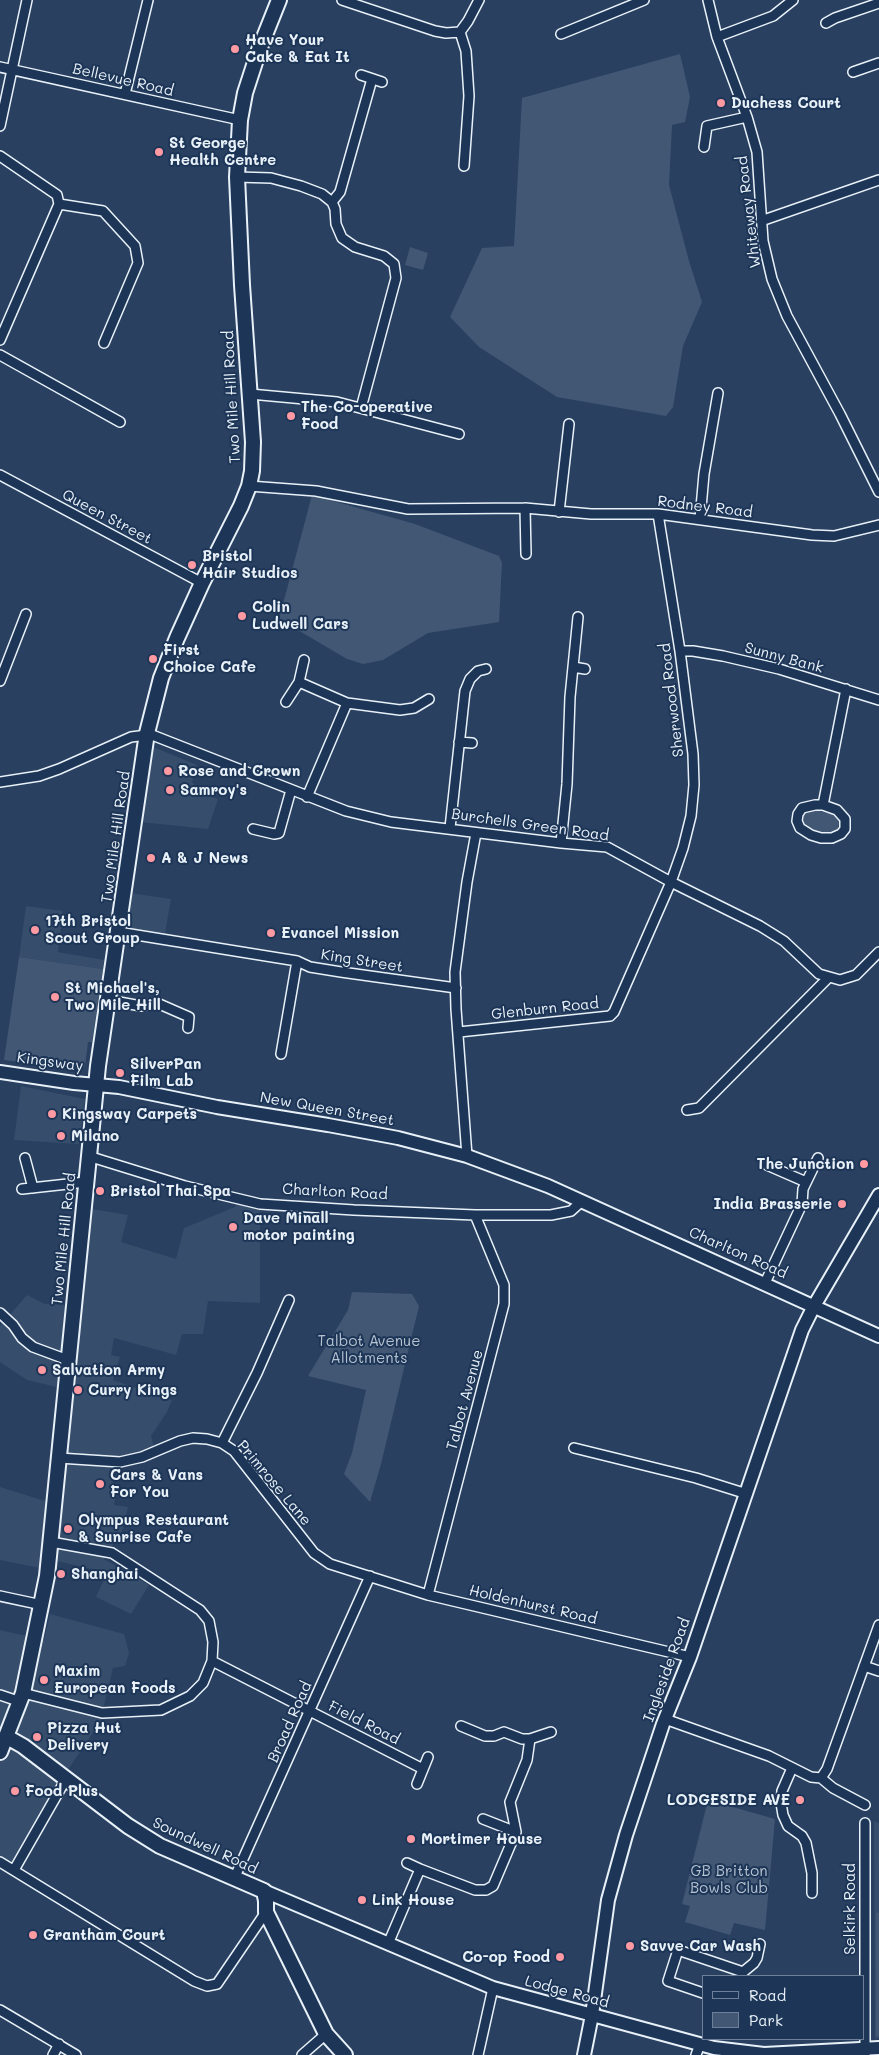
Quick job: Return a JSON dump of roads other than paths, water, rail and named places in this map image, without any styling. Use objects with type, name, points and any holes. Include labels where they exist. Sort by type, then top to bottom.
[{"type":"main road","name":"Two Mile Hill Road","points":[[0,1752],[22,1698],[42,1606],[51,1542],[96,1084],[147,734],[161,678],[177,638],[249,486],[253,442],[242,285],[237,177],[240,120],[245,94],[259,50],[279,0]]},
{"type":"main road","name":"Soundwell Road","points":[[7,1737],[23,1746],[128,1826],[160,1846],[264,1891],[266,1912],[326,2034],[345,2055]]},
{"type":"street","points":[[0,126],[27,0]]},
{"type":"street","points":[[125,94],[148,0]]},
{"type":"street","points":[[342,0],[434,31],[446,33],[460,32],[479,0]]},
{"type":"street","points":[[561,34],[644,0]]},
{"type":"street","name":"Whiteway Road","points":[[708,0],[717,37],[748,117],[757,152],[761,221],[766,261],[780,299],[879,492]]},
{"type":"street","points":[[717,37],[773,16],[793,0]]},
{"type":"street","points":[[826,24],[835,18],[879,3]]},
{"type":"street","points":[[460,32],[466,51],[469,96],[464,166]]},
{"type":"street","points":[[853,72],[879,63]]},
{"type":"street","name":"Bellevue Road","points":[[0,67],[240,120]]},
{"type":"street","points":[[361,75],[382,82]]},
{"type":"street","points":[[332,202],[340,192],[372,79]]},
{"type":"street","points":[[704,147],[708,126],[748,117]]},
{"type":"street","points":[[0,156],[57,195],[59,204],[0,340]]},
{"type":"street","points":[[237,177],[271,178],[322,194],[332,202],[335,209],[336,224],[342,238],[355,247],[384,256],[394,264],[396,278],[361,408]]},
{"type":"street","points":[[761,221],[879,180]]},
{"type":"street","points":[[59,204],[103,211],[135,246],[138,263],[104,343]]},
{"type":"street","points":[[0,355],[120,422]]},
{"type":"street","points":[[700,519],[704,474],[718,393]]},
{"type":"street","points":[[250,394],[337,402],[459,434]]},
{"type":"street","points":[[559,512],[569,424]]},
{"type":"street","name":"Queen Street","points":[[0,475],[202,583]]},
{"type":"street","name":"Rodney Road","points":[[249,486],[316,491],[408,509],[525,508],[591,514],[658,514],[812,535],[834,536],[879,525]]},
{"type":"street","points":[[525,508],[526,554]]},
{"type":"street","name":"Sherwood Road","points":[[658,514],[680,651],[693,754],[694,785],[691,816],[683,848],[671,882]]},
{"type":"street","points":[[0,681],[26,614]]},
{"type":"street","points":[[561,843],[567,784],[573,667],[578,617]]},
{"type":"street","name":"Sunny Bank","points":[[680,651],[693,651],[723,656],[779,669],[879,700]]},
{"type":"street","points":[[286,702],[299,682],[304,660]]},
{"type":"street","points":[[573,667],[585,669]]},
{"type":"street","points":[[450,828],[465,691],[470,679],[478,671],[486,669]]},
{"type":"street","points":[[299,682],[347,703],[400,710],[414,708],[429,699]]},
{"type":"street","points":[[823,805],[846,689]]},
{"type":"street","points":[[308,797],[347,703]]},
{"type":"street","points":[[0,782],[39,776],[131,737],[147,734]]},
{"type":"street","name":"Burchells Green Road","points":[[147,734],[346,811],[391,822],[561,843],[607,846],[671,882],[760,926],[784,941],[820,974],[829,977]]},
{"type":"street","points":[[459,742],[472,743]]},
{"type":"street","points":[[254,829],[274,834],[278,833],[291,790]]},
{"type":"street","points":[[823,805],[837,810],[845,819],[845,828],[841,834],[832,838],[821,838],[811,835],[800,828],[797,820],[802,808],[823,805]]},
{"type":"street","points":[[467,1156],[456,988],[458,942],[476,833]]},
{"type":"street","name":"Glenburn Road","points":[[459,1032],[610,1016],[614,1012],[671,882]]},
{"type":"street","name":"King Street","points":[[118,932],[297,962],[310,967],[456,988]]},
{"type":"street","points":[[687,1110],[699,1108],[829,977],[840,980],[856,975],[879,952]]},
{"type":"street","points":[[281,1054],[297,962]]},
{"type":"street","points":[[108,1000],[142,1006],[157,1003],[189,1017],[188,1028]]},
{"type":"street","name":"Kingsway","points":[[0,1072],[96,1084]]},
{"type":"street","name":"New Queen Street","points":[[96,1084],[119,1086],[217,1107],[372,1133],[467,1156],[548,1186]]},
{"type":"street","name":"Charlton Road","points":[[88,1156],[185,1186],[260,1204],[475,1215],[551,1215],[571,1211],[582,1201]]},
{"type":"street","points":[[25,1158],[33,1188]]},
{"type":"street","points":[[765,1283],[802,1204],[803,1189],[818,1158]]},
{"type":"street","points":[[767,1165],[806,1182]]},
{"type":"street","points":[[22,1189],[86,1182]]},
{"type":"street","name":"Charlton Road","points":[[548,1186],[879,1336]]},
{"type":"street","name":"Ingleside Road","points":[[584,2055],[592,2015],[608,1900],[626,1835],[665,1720],[690,1657],[802,1330],[879,1195]]},
{"type":"street","name":"Talbot Avenue","points":[[428,1595],[504,1304],[504,1285],[475,1215]]},
{"type":"street","points":[[222,1444],[257,1373],[289,1300]]},
{"type":"street","points":[[0,1313],[22,1338],[33,1346],[68,1360]]},
{"type":"street","name":"Primrose Lane","points":[[59,1458],[120,1462],[142,1457],[180,1441],[193,1438],[222,1444],[234,1451],[314,1553],[330,1564],[370,1576]]},
{"type":"street","points":[[574,1448],[696,1478],[747,1494]]},
{"type":"street","points":[[0,1695],[102,1713],[161,1710],[190,1696],[203,1683],[212,1661],[213,1642],[209,1621],[200,1610],[112,1553],[51,1542]]},
{"type":"street","name":"Holdenhurst Road","points":[[370,1576],[428,1595],[690,1657]]},
{"type":"street","name":"Broad Road","points":[[234,1879],[370,1576]]},
{"type":"street","points":[[0,1596],[42,1606]]},
{"type":"street","points":[[821,1778],[827,1769],[879,1625]]},
{"type":"street","name":"Field Road","points":[[212,1661],[423,1769]]},
{"type":"street","points":[[864,1666],[879,1671]]},
{"type":"street","points":[[665,1720],[769,1756],[811,1777],[821,1778],[833,1788],[865,1805]]},
{"type":"street","points":[[461,1726],[484,1736],[494,1736],[504,1732],[522,1739],[530,1739],[551,1732]]},
{"type":"street","points":[[407,1863],[476,1890],[486,1890],[493,1886],[516,1832],[510,1802],[527,1760],[530,1739]]},
{"type":"street","points":[[417,1784],[428,1758]]},
{"type":"street","points":[[792,1768],[782,1791],[781,1803],[783,1815],[788,1826],[802,1836],[806,1843],[812,1873],[812,1893]]},
{"type":"street","points":[[14,1870],[66,1779]]},
{"type":"street","points":[[483,1819],[516,1832]]},
{"type":"street","name":"Selkirk Road","points":[[865,1823],[865,2052]]},
{"type":"street","points":[[0,1862],[194,1981],[207,1986],[217,1984],[266,1912]]},
{"type":"street","points":[[388,1944],[420,1869]]},
{"type":"street","name":"Lodge Road","points":[[264,1891],[494,1988],[592,2015],[698,2050],[729,2045],[764,2054],[865,2052],[879,2048]]},
{"type":"street","points":[[702,1993],[668,1981],[678,1950],[742,1974],[757,1958],[760,1944]]},
{"type":"street","points":[[478,2055],[494,1988]]},
{"type":"street","points":[[0,2010],[76,2055]]},
{"type":"street","points":[[302,2055],[326,2034]]},
{"type":"street","points":[[53,2055],[59,2044]]},
{"type":"place","name":"Have Your Cake & Eat It","points":[[235,49]]},
{"type":"place","name":"Duchess Court","points":[[721,103]]},
{"type":"place","name":"St George Health Centre","points":[[159,152]]},
{"type":"place","name":"The Co-operative Food","points":[[291,416]]},
{"type":"place","name":"Bristol Hair Studios","points":[[192,565]]},
{"type":"place","name":"Colin Ludwell Cars","points":[[242,616]]},
{"type":"place","name":"First Choice Cafe","points":[[153,659]]},
{"type":"place","name":"Rose and Crown","points":[[168,771]]},
{"type":"place","name":"Samroy's","points":[[170,790]]},
{"type":"place","name":"A & J News","points":[[151,858]]},
{"type":"place","name":"17th Bristol Scout Group","points":[[35,930]]},
{"type":"place","name":"Evancel Mission","points":[[271,933]]},
{"type":"place","name":"St Michael's, Two Mile Hill","points":[[55,997]]},
{"type":"place","name":"SilverPan Film Lab","points":[[120,1073]]},
{"type":"place","name":"Kingsway Carpets","points":[[52,1114]]},
{"type":"place","name":"Milano","points":[[61,1136]]},
{"type":"place","name":"The Junction","points":[[864,1164]]},
{"type":"place","name":"Bristol Thai Spa","points":[[100,1191]]},
{"type":"place","name":"India Brasserie","points":[[842,1204]]},
{"type":"place","name":"Dave Minall motor painting","points":[[233,1227]]},
{"type":"place","name":"Salvation Army","points":[[42,1370]]},
{"type":"place","name":"Curry Kings","points":[[78,1390]]},
{"type":"place","name":"Cars & Vans For You","points":[[100,1484]]},
{"type":"place","name":"Olympus Restaurant & Sunrise Cafe","points":[[68,1529]]},
{"type":"place","name":"Shanghai","points":[[61,1574]]},
{"type":"place","name":"Maxim European Foods","points":[[44,1680]]},
{"type":"place","name":"Pizza Hut Delivery","points":[[37,1737]]},
{"type":"place","name":"Food Plus","points":[[15,1791]]},
{"type":"place","name":"LODGESIDE AVE","points":[[800,1800]]},
{"type":"place","name":"Mortimer House","points":[[411,1839]]},
{"type":"place","name":"Link House","points":[[362,1900]]},
{"type":"place","name":"Grantham Court","points":[[33,1935]]},
{"type":"place","name":"Savve Car Wash","points":[[630,1946]]},
{"type":"place","name":"Co-op Food","points":[[560,1957]]},
{"type":"park label","name":"Talbot Avenue Allotments","points":[[369,1350]]},
{"type":"park label","name":"GB Britton Bowls Club","points":[[729,1880]]}]
